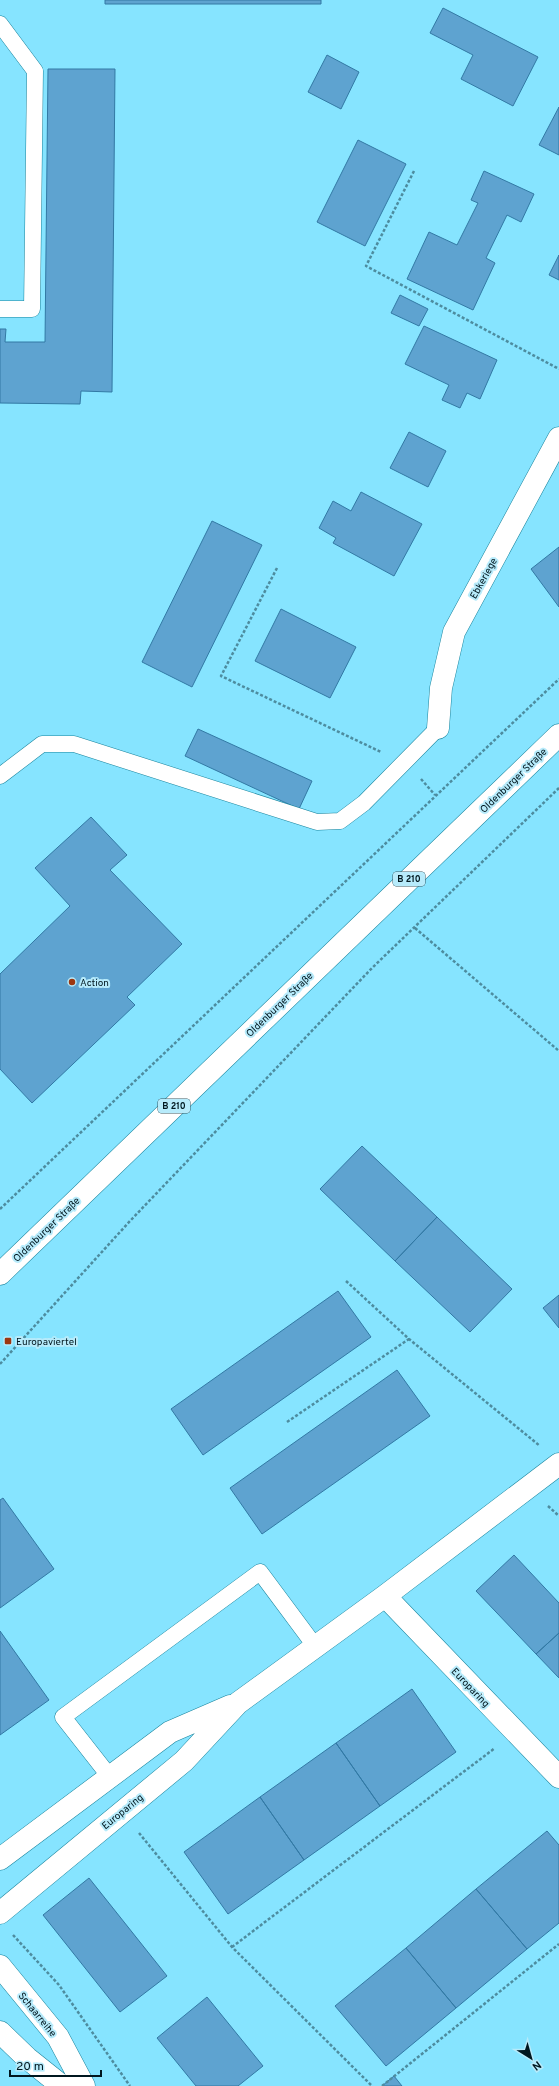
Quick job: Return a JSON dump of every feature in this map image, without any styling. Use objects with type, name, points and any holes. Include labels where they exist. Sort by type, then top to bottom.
[{"type":"street","name":"Ebkeriege","points":[[438,728],[441,688],[454,632],[559,438]]},
{"type":"street","name":"Oldenburger Straße","points":[[0,1274],[559,735]]},
{"type":"street","name":"Europaring","points":[[0,1912],[122,1810],[184,1761],[238,1703],[385,1596],[559,1464]]},
{"type":"street","name":"Europaring","points":[[385,1596],[515,1733],[559,1777]]},
{"type":"street","name":"Europaring","points":[[0,1859],[170,1732],[238,1703]]},
{"type":"street","name":"Schaarreihe","points":[[0,1966],[58,2038],[84,2086]]},
{"type":"street","points":[[0,2032],[27,2058],[62,2086]]},
{"type":"lane","points":[[0,24],[35,71],[32,309],[0,308]]},
{"type":"lane","points":[[0,776],[42,744],[74,744],[316,822],[340,820],[364,803],[438,728]]},
{"type":"lane","points":[[110,1777],[63,1717],[260,1572],[315,1646]]},
{"type":"path","points":[[414,171],[366,266],[559,369]]},
{"type":"path","points":[[277,568],[221,676],[383,753],[405,761]]},
{"type":"path","points":[[0,1209],[559,679]]},
{"type":"path","points":[[0,1364],[130,1221],[372,968],[559,788]]},
{"type":"path","points":[[415,928],[559,1051]]},
{"type":"path","points":[[346,1281],[409,1339],[541,1447]]},
{"type":"path","points":[[286,1422],[409,1339]]},
{"type":"path","points":[[232,1947],[515,1733]]},
{"type":"path","points":[[122,1810],[232,1947],[372,2086]]},
{"type":"path","points":[[11,1933],[59,1985],[130,2086]]},
{"type":"path","points":[[382,2086],[559,1944]]},
{"type":"building","points":[[105,0],[321,0],[321,4],[105,4]]},
{"type":"building","points":[[443,8],[538,57],[513,106],[461,79],[473,55],[430,33]]},
{"type":"building","points":[[327,55],[359,72],[341,109],[308,92]]},
{"type":"building","points":[[48,69],[115,69],[112,392],[81,391],[80,404],[0,403],[0,329],[6,329],[5,342],[45,342]]},
{"type":"building","points":[[559,107],[559,155],[539,145]]},
{"type":"building","points":[[358,140],[406,164],[365,246],[317,222]]},
{"type":"building","points":[[484,171],[534,194],[521,222],[507,215],[486,258],[495,263],[473,310],[407,279],[429,232],[457,245],[478,203],[471,200]]},
{"type":"building","points":[[559,255],[559,280],[549,275]]},
{"type":"building","points":[[400,295],[428,309],[419,326],[391,313]]},
{"type":"building","points":[[424,326],[497,360],[480,399],[467,393],[460,408],[442,400],[449,385],[405,364]]},
{"type":"building","points":[[409,432],[446,451],[428,487],[390,468]]},
{"type":"building","points":[[361,492],[422,524],[394,576],[333,543],[336,538],[319,528],[333,501],[351,511]]},
{"type":"building","points":[[212,521],[262,545],[192,687],[142,662]]},
{"type":"building","points":[[559,547],[559,607],[531,569]]},
{"type":"building","points":[[281,609],[356,647],[330,698],[255,661]]},
{"type":"building","points":[[198,729],[312,781],[299,809],[185,756]]},
{"type":"building","points":[[91,817],[127,855],[110,870],[182,944],[127,997],[135,1005],[32,1103],[0,1069],[0,974],[70,906],[35,868]]},
{"type":"building","points":[[362,1146],[437,1217],[395,1261],[320,1189]]},
{"type":"building","points":[[437,1217],[512,1289],[470,1332],[395,1261]]},
{"type":"building","points":[[338,1291],[371,1337],[203,1455],[171,1409]]},
{"type":"building","points":[[559,1295],[559,1328],[543,1308]]},
{"type":"building","points":[[397,1370],[430,1416],[262,1534],[230,1488]]},
{"type":"building","points":[[3,1498],[54,1569],[0,1608],[0,1500]]},
{"type":"building","points":[[514,1555],[559,1603],[559,1633],[536,1654],[476,1591]]},
{"type":"building","points":[[0,1631],[49,1700],[0,1735]]},
{"type":"building","points":[[559,1633],[559,1678],[536,1654]]},
{"type":"building","points":[[412,1689],[456,1752],[380,1806],[336,1743]]},
{"type":"building","points":[[336,1743],[380,1806],[304,1860],[260,1797]]},
{"type":"building","points":[[260,1797],[304,1860],[228,1914],[184,1852]]},
{"type":"building","points":[[547,1831],[559,1845],[559,1923],[527,1949],[476,1889]]},
{"type":"building","points":[[89,1878],[167,1976],[120,2012],[43,1915]]},
{"type":"building","points":[[476,1889],[527,1949],[456,2008],[406,1948]]},
{"type":"building","points":[[406,1948],[456,2008],[386,2066],[335,2006]]},
{"type":"building","points":[[207,1997],[263,2066],[238,2086],[196,2086],[157,2038]]},
{"type":"building","points":[[394,2076],[402,2086],[382,2086]]},
{"type":"place","name":"Action","points":[[72,982]]},
{"type":"place","name":"Europaviertel","points":[[8,1341]]}]
